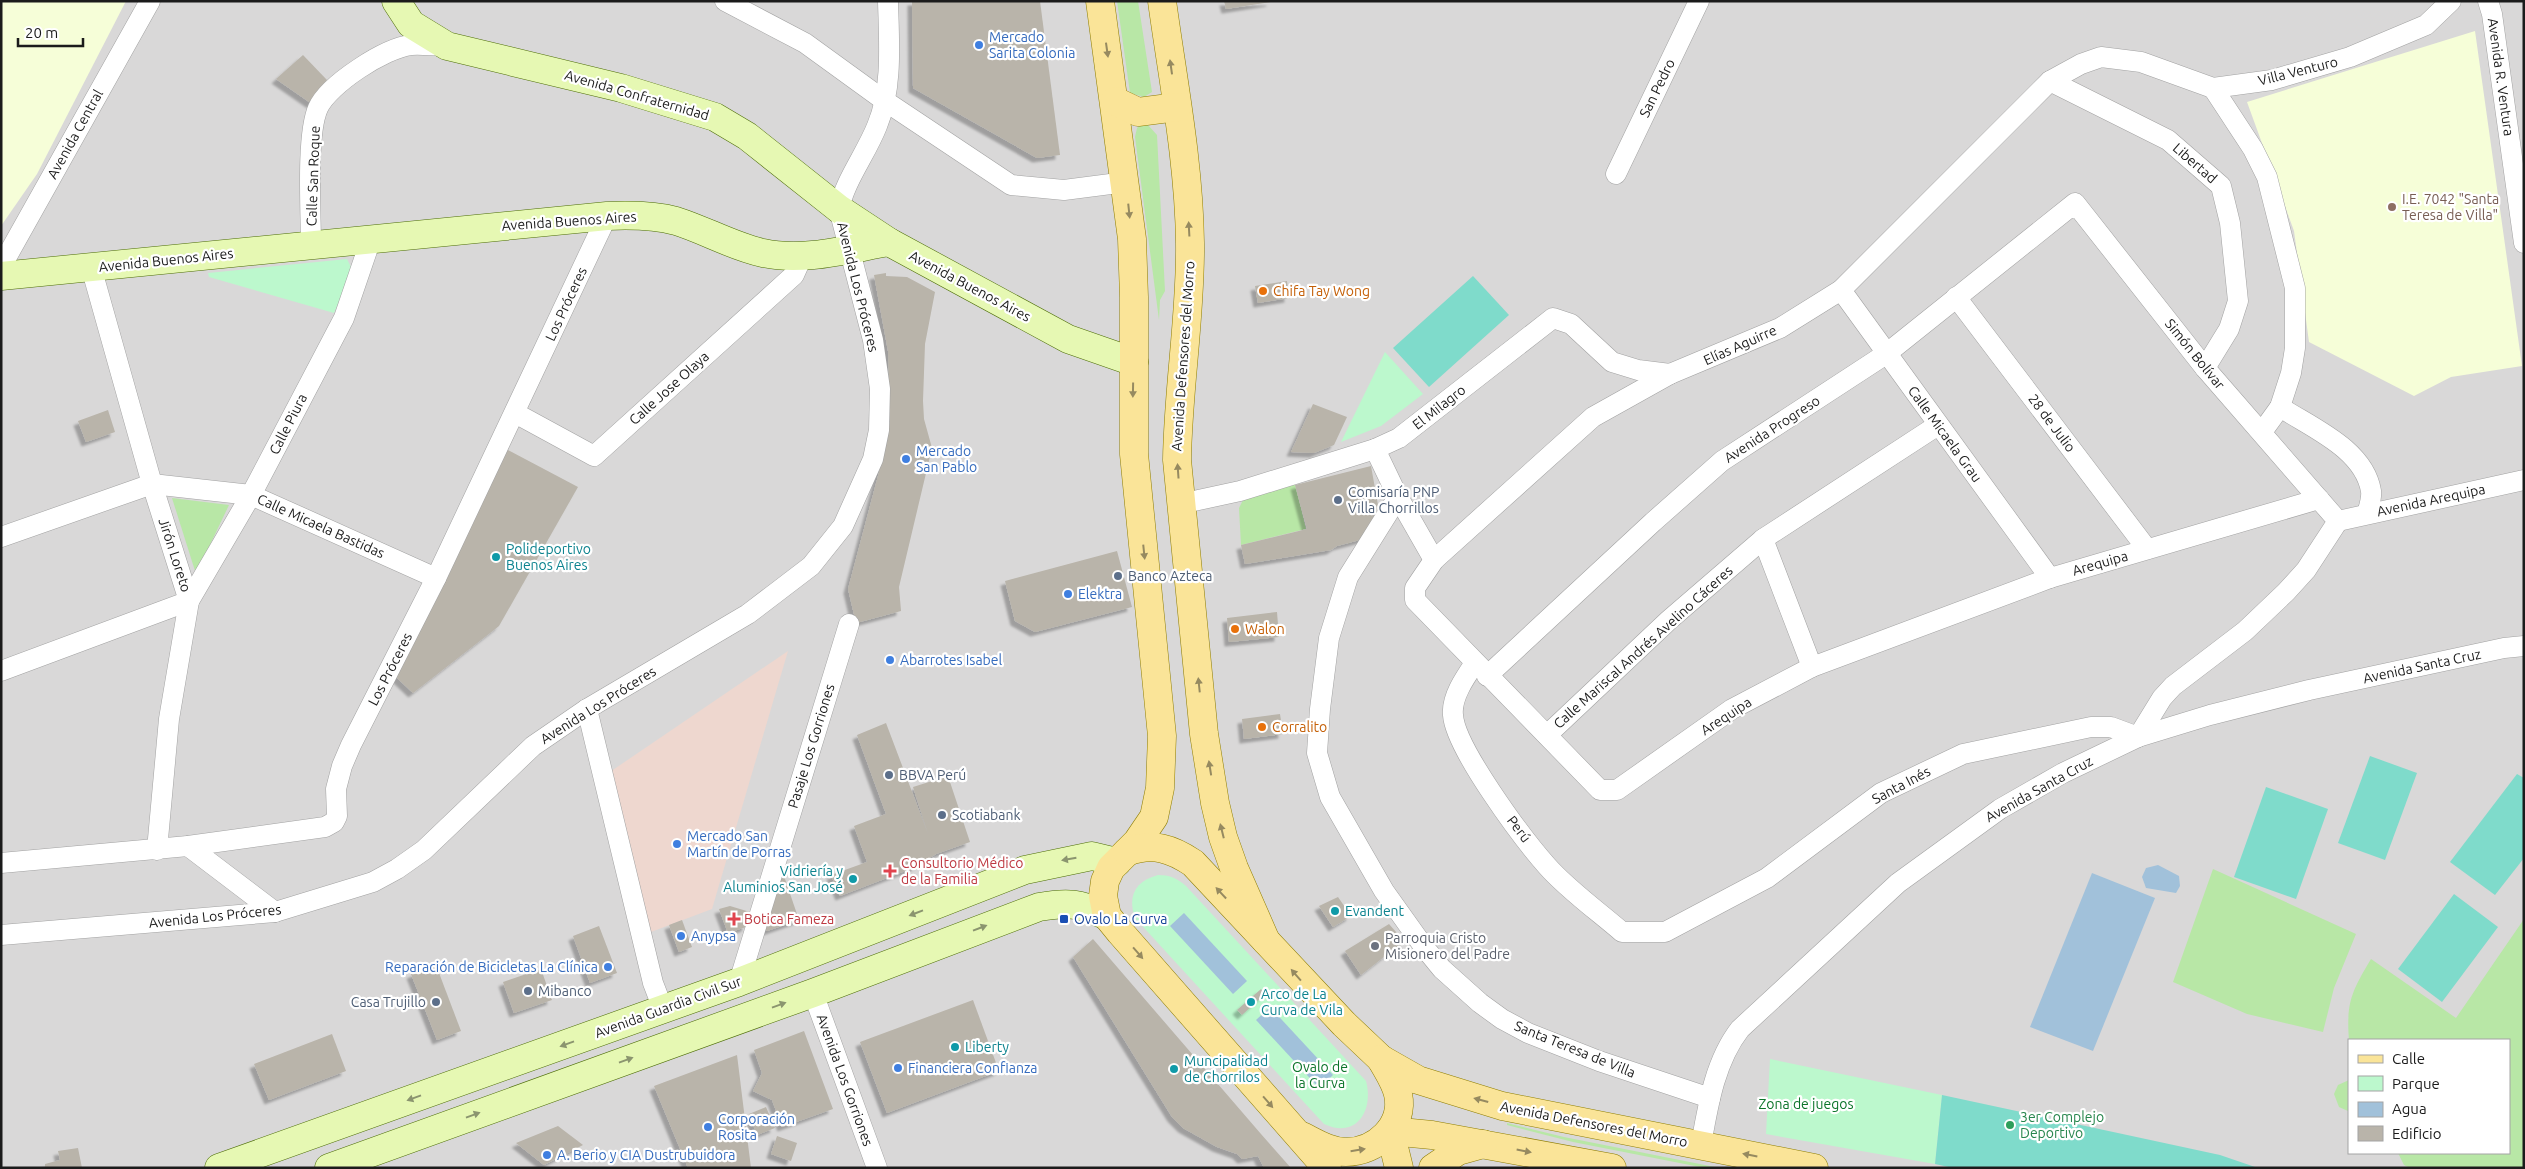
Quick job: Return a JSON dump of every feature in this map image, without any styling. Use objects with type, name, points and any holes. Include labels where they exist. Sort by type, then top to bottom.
[{"type":"main road","name":"Avenida Confraternidad","points":[[396,1],[411,24],[447,46],[621,88],[715,118],[747,136],[839,209],[889,242]]},
{"type":"main road","points":[[1100,1],[1126,182],[1134,287],[1134,454],[1155,650],[1162,762],[1160,788],[1154,817],[1146,831],[1122,857],[1105,880],[1103,896],[1107,916]]},
{"type":"main road","name":"Avenida Defensores del Morro","points":[[1162,1],[1186,176],[1190,244],[1178,417],[1177,460],[1204,734],[1215,803],[1223,837],[1234,868],[1266,941]]},
{"type":"main road","points":[[1115,101],[1138,112],[1177,107]]},
{"type":"main road","name":"Avenida Buenos Aires","points":[[1,276],[607,216],[641,215],[675,221],[761,252],[780,256],[850,249],[889,242],[1068,340],[1134,362]]},
{"type":"main road","name":"Avenida Defensores del Morro","points":[[1122,857],[1137,848],[1156,846],[1175,851],[1193,863],[1304,983],[1381,1059],[1394,1081],[1398,1095],[1396,1120],[1390,1131]]},
{"type":"main road","name":"Avenida Guardia Civil Sur","points":[[220,1168],[738,982],[1025,870],[1092,856],[1122,857]]},
{"type":"main road","points":[[329,1168],[813,993],[1039,907],[1066,903],[1086,906],[1107,916],[1327,1168]]},
{"type":"main road","name":"Avenida Defensores del Morro","points":[[1381,1059],[1425,1083],[1502,1106],[1814,1168]]},
{"type":"main road","points":[[1296,1133],[1329,1149],[1346,1152],[1364,1150],[1378,1143],[1390,1131]]},
{"type":"main road","points":[[1390,1131],[1432,1135],[1612,1168]]},
{"type":"main road","points":[[1390,1131],[1399,1168]]},
{"type":"main road","points":[[381,1168],[405,1140]]},
{"type":"main road","points":[[1433,1168],[1458,1151],[1483,1144]]},
{"type":"street","name":"Avenida Central","points":[[1,267],[150,1]]},
{"type":"street","points":[[725,1],[805,43],[885,101],[1011,185],[1064,190],[1126,182]]},
{"type":"street","points":[[839,209],[845,191],[868,149],[885,101],[890,51],[888,1]]},
{"type":"street","name":"San Pedro","points":[[1616,174],[1699,1]]},
{"type":"street","name":"Villa Venturo","points":[[2050,81],[2081,64],[2101,58],[2141,62],[2213,88],[2272,80],[2350,57],[2426,25],[2451,1]]},
{"type":"street","name":"Avenida R. Ventura","points":[[2488,1],[2492,14],[2524,243]]},
{"type":"street","name":"Calle San Roque","points":[[310,246],[313,132],[318,108],[335,88],[384,52],[410,45],[447,46]]},
{"type":"street","name":"Elías Aguirre","points":[[1481,669],[1415,600],[1415,588],[1434,560],[1593,417],[1670,374],[1780,328],[1841,290],[2050,81]]},
{"type":"street","name":"Libertad","points":[[2050,81],[2168,140],[2221,186],[2230,223],[2238,301],[2229,329],[2205,368]]},
{"type":"street","points":[[2213,88],[2253,149],[2267,178],[2294,288],[2296,348],[2291,373],[2280,407],[2262,432]]},
{"type":"street","name":"Simón Bolívar","points":[[2075,203],[2205,368],[2319,500]]},
{"type":"street","name":"Avenida Progreso","points":[[1481,669],[1722,461],[1886,354],[2075,203]]},
{"type":"street","name":"Avenida Los Próceres","points":[[1,935],[275,912],[350,891],[397,870],[424,850],[533,746],[586,709],[748,614],[811,566],[843,526],[873,459],[879,430],[880,389],[873,340],[839,209]]},
{"type":"street","name":"Los Próceres","points":[[1,863],[157,850],[325,827],[334,822],[337,816],[336,789],[342,766],[436,578],[607,216]]},
{"type":"street","name":"Calle Piura","points":[[190,601],[251,495],[344,318],[371,239]]},
{"type":"street","name":"Calle Jose Olaya","points":[[514,413],[594,456],[794,276],[803,255]]},
{"type":"street","name":"Jirón Loreto","points":[[91,267],[152,484],[190,601],[169,719],[157,850]]},
{"type":"street","name":"Calle Micaela Grau","points":[[1841,290],[2050,578]]},
{"type":"street","name":"28 de Julio","points":[[1956,297],[2147,549]]},
{"type":"street","name":"El Milagro","points":[[1180,504],[1240,491],[1375,448],[1399,438],[1553,318],[1571,324],[1612,362],[1638,370],[1670,374]]},
{"type":"street","points":[[2280,407],[2340,445],[2351,456],[2364,474],[2371,492],[2367,514]]},
{"type":"street","name":"Calle Mariscal Andrés Avelino Cáceres","points":[[1547,735],[1668,620],[1763,539],[1938,425]]},
{"type":"street","points":[[1375,448],[1398,496],[1434,560]]},
{"type":"street","name":"Avenida Arequipa","points":[[2338,521],[2524,480]]},
{"type":"street","name":"Calle Micaela Bastidas","points":[[1,537],[152,484],[251,495],[436,578]]},
{"type":"street","name":"Santa Teresa de Villa","points":[[1398,496],[1348,577],[1329,638],[1320,709],[1317,753],[1330,797],[1384,890],[1418,939],[1442,969],[1480,1003],[1528,1033],[1599,1060],[1710,1098]]},
{"type":"street","points":[[2138,737],[2162,698],[2173,686],[2245,631],[2306,570],[2338,521],[2319,500]]},
{"type":"street","name":"Arequipa","points":[[1547,735],[1600,790],[1617,790],[1732,709],[1812,667],[2050,578],[2319,500]]},
{"type":"street","points":[[1763,539],[1812,667]]},
{"type":"street","points":[[1,671],[190,601]]},
{"type":"street","name":"Pasaje Los Gorriones","points":[[738,982],[849,624]]},
{"type":"street","name":"Avenida Santa Cruz","points":[[1700,1145],[1710,1098],[1722,1060],[1729,1043],[1740,1029],[1898,883],[2000,809],[2063,773],[2138,737],[2308,690],[2504,648],[2524,646]]},
{"type":"street","points":[[1481,669],[1547,735]]},
{"type":"street","name":"Perú","points":[[1481,669],[1464,678],[1452,713],[1456,733],[1498,801],[1548,868],[1622,932],[1665,932]]},
{"type":"street","points":[[586,709],[653,983],[663,1009]]},
{"type":"street","name":"Santa Inés","points":[[1665,932],[1767,878],[1880,793],[1963,754],[2091,726],[2111,727],[2138,737]]},
{"type":"street","points":[[188,846],[275,912]]},
{"type":"street","name":"Avenida Los Gorriones","points":[[813,993],[877,1168]]},
{"type":"shaded area","points":[[1,1],[2524,1],[2524,1168],[1,1168]]},
{"type":"shaded area","points":[[1,1],[126,1],[37,174],[1,226]]},
{"type":"shaded area","name":"I.E. 7042 \"Santa Teresa de Villa\"","points":[[2475,31],[2522,366],[2451,377],[2414,396],[2309,342],[2294,231],[2247,102]]},
{"type":"shaded area","points":[[1473,276],[1509,315],[1429,387],[1393,348]]},
{"type":"shaded area","name":"Mercado San Martín de Porras","points":[[788,651],[712,909],[651,932],[601,778]]},
{"type":"shaded area","points":[[2370,756],[2417,773],[2385,860],[2338,843]]},
{"type":"shaded area","points":[[2517,774],[2524,778],[2524,858],[2495,895],[2450,862]]},
{"type":"shaded area","points":[[2266,787],[2328,809],[2296,899],[2234,877]]},
{"type":"shaded area","points":[[2454,894],[2498,927],[2442,1002],[2398,969]]},
{"type":"shaded area","name":"3er Complejo Deportivo","points":[[1942,1095],[2220,1155],[2258,1168],[1953,1168],[1935,1164]]},
{"type":"green space","points":[[1117,1],[1138,1],[1152,92],[1144,97],[1130,93]]},
{"type":"green space","points":[[1142,123],[1147,124],[1157,135],[1165,291],[1160,300],[1159,320],[1135,137],[1137,128]]},
{"type":"green space","points":[[347,259],[353,271],[334,313],[209,277],[208,273]]},
{"type":"green space","points":[[1385,352],[1423,394],[1381,426],[1341,442]]},
{"type":"green space","points":[[1295,484],[1306,529],[1241,545],[1239,508],[1243,500]]},
{"type":"green space","points":[[172,498],[229,505],[196,574]]},
{"type":"green space","points":[[2213,869],[2356,934],[2334,988],[2323,1032],[2247,1014],[2173,982]]},
{"type":"green space","name":"Ovalo de la Curva","points":[[1158,875],[1173,878],[1186,886],[1366,1081],[1368,1092],[1365,1112],[1353,1125],[1345,1128],[1335,1128],[1324,1124],[1135,918],[1132,902],[1135,890],[1144,881]]},
{"type":"green space","points":[[2524,919],[2524,1168],[2410,1168],[2404,1165],[2398,1154],[2510,1154],[2510,1039],[2349,1039],[2348,1016],[2352,997],[2371,959],[2456,1018]]},
{"type":"green space","name":"Zona de juegos","points":[[1770,1059],[1942,1095],[1935,1164],[1766,1134]]},
{"type":"green space","points":[[2348,1080],[2348,1111],[2339,1107],[2334,1094],[2338,1085]]},
{"type":"green space","points":[[1507,1123],[1564,1137],[1720,1168],[1705,1168],[1573,1142],[1507,1125]]},
{"type":"water","points":[[2158,865],[2179,876],[2180,886],[2176,893],[2146,888],[2142,877],[2146,868]]},
{"type":"water","points":[[2092,873],[2155,898],[2093,1051],[2030,1027]]},
{"type":"water","points":[[1184,913],[1247,981],[1233,994],[1170,926]]},
{"type":"water","points":[[1270,1007],[1333,1075],[1319,1088],[1256,1020]]},
{"type":"building","name":"Mercado Sarita Colonia","points":[[912,1],[1040,1],[1060,155],[1037,158],[913,88]]},
{"type":"building","points":[[1224,1],[1271,1],[1271,2],[1226,9]]},
{"type":"building","points":[[303,55],[327,80],[312,104],[276,79]]},
{"type":"building","name":"Mercado San Pablo","points":[[886,273],[886,276],[907,277],[935,292],[925,344],[923,401],[924,419],[932,448],[899,587],[901,611],[856,623],[848,589],[887,442],[890,422],[888,351],[874,275]]},
{"type":"building","points":[[1287,281],[1289,298],[1258,303],[1255,286]]},
{"type":"building","points":[[1313,404],[1347,417],[1334,445],[1314,453],[1291,452]]},
{"type":"building","points":[[108,410],[115,432],[86,442],[78,421]]},
{"type":"building","name":"Polideportivo Buenos Aires","points":[[506,449],[578,487],[499,626],[413,693],[394,675]]},
{"type":"building","name":"Comisaría PNP Villa Chorrillos","points":[[1371,466],[1380,516],[1367,538],[1337,546],[1331,550],[1245,564],[1241,545],[1307,529],[1295,485]]},
{"type":"building","name":"Elektra","points":[[1117,551],[1132,607],[1035,632],[1015,621],[1005,581]]},
{"type":"building","points":[[1277,612],[1279,637],[1229,642],[1227,618]]},
{"type":"building","name":"Corralito","points":[[1280,714],[1283,734],[1244,739],[1242,719]]},
{"type":"building","points":[[886,723],[928,834],[913,787],[948,776],[970,842],[936,854],[913,868],[840,896],[831,875],[867,862],[854,826],[886,814],[857,735]]},
{"type":"building","points":[[783,873],[799,920],[767,931],[761,924]]},
{"type":"building","name":"Evandent","points":[[1338,897],[1351,916],[1333,927],[1319,906]]},
{"type":"building","points":[[730,906],[750,912],[746,927],[728,933],[719,909]]},
{"type":"building","name":"Anypsa","points":[[682,920],[692,947],[679,952],[669,925]]},
{"type":"building","name":"Parroquia Cristo Misionero del Padre","points":[[1389,924],[1404,941],[1361,975],[1345,951]]},
{"type":"building","points":[[599,926],[617,973],[590,983],[573,936]]},
{"type":"building","name":"Muncipalidad de Chorrilos","points":[[1093,939],[1291,1168],[1264,1168],[1258,1156],[1242,1159],[1237,1154],[1217,1147],[1183,1128],[1172,1117],[1073,957]]},
{"type":"building","name":"Casa Trujillo","points":[[436,965],[461,1031],[437,1040],[411,974]]},
{"type":"building","name":"Mibanco","points":[[541,969],[552,1000],[514,1013],[503,982]]},
{"type":"building","name":"Arco de La Curva de Vila","points":[[1261,989],[1265,994],[1242,1015],[1237,1010]]},
{"type":"building","points":[[973,1000],[999,1071],[887,1113],[860,1042]]},
{"type":"building","points":[[804,1031],[833,1109],[782,1127],[772,1100],[753,1091],[762,1073],[754,1050]]},
{"type":"building","points":[[332,1034],[346,1071],[269,1100],[254,1064]]},
{"type":"building","name":"Corporación Rosita","points":[[737,1055],[751,1168],[688,1168],[654,1086]]},
{"type":"building","points":[[766,1107],[775,1128],[757,1135],[749,1114]]},
{"type":"building","name":"A. Berio y CIA Dustrubuidora","points":[[558,1126],[583,1145],[544,1165],[516,1143]]},
{"type":"building","points":[[777,1136],[797,1143],[791,1161],[771,1154]]},
{"type":"building","points":[[78,1148],[82,1168],[45,1168],[45,1164],[60,1160],[58,1151]]},
{"type":"place","name":"Mercado Sarita Colonia","points":[[979,45]]},
{"type":"place","name":"I.E. 7042 \"Santa Teresa de Villa\"","points":[[2392,207]]},
{"type":"place","name":"Chifa Tay Wong","points":[[1263,291]]},
{"type":"place","name":"Mercado San Pablo","points":[[906,459]]},
{"type":"place","name":"Comisaría PNP Villa Chorrillos","points":[[1338,500]]},
{"type":"place","name":"Polideportivo Buenos Aires","points":[[496,557]]},
{"type":"place","name":"Banco Azteca","points":[[1118,576]]},
{"type":"place","name":"Elektra","points":[[1068,594]]},
{"type":"place","name":"Walon","points":[[1235,629]]},
{"type":"place","name":"Abarrotes Isabel","points":[[890,660]]},
{"type":"place","name":"Corralito","points":[[1262,727]]},
{"type":"place","name":"BBVA Perú","points":[[889,775]]},
{"type":"place","name":"Scotiabank","points":[[942,815]]},
{"type":"place","name":"Mercado San Martín de Porras","points":[[677,844]]},
{"type":"place","name":"Consultorio Médico de la Familia","points":[[890,871]]},
{"type":"place","name":"Vidriería y Aluminios San José","points":[[853,879]]},
{"type":"place","name":"Evandent","points":[[1335,911]]},
{"type":"place","name":"Botica Fameza","points":[[734,919]]},
{"type":"place","name":"Ovalo La Curva","points":[[1064,919]]},
{"type":"place","name":"Anypsa","points":[[681,936]]},
{"type":"place","name":"Parroquia Cristo Misionero del Padre","points":[[1375,946]]},
{"type":"place","name":"Reparación de Bicicletas La Clínica","points":[[608,967]]},
{"type":"place","name":"Mibanco","points":[[528,991]]},
{"type":"place","name":"Casa Trujillo","points":[[436,1002]]},
{"type":"place","name":"Arco de La Curva de Vila","points":[[1251,1002]]},
{"type":"place","name":"Liberty","points":[[955,1047]]},
{"type":"place","name":"Financiera Confianza","points":[[898,1068]]},
{"type":"place","name":"Muncipalidad de Chorrilos","points":[[1174,1069]]},
{"type":"place","name":"3er Complejo Deportivo","points":[[2010,1125]]},
{"type":"place","name":"Corporación Rosita","points":[[708,1127]]},
{"type":"place","name":"A. Berio y CIA Dustrubuidora","points":[[547,1155]]}]
